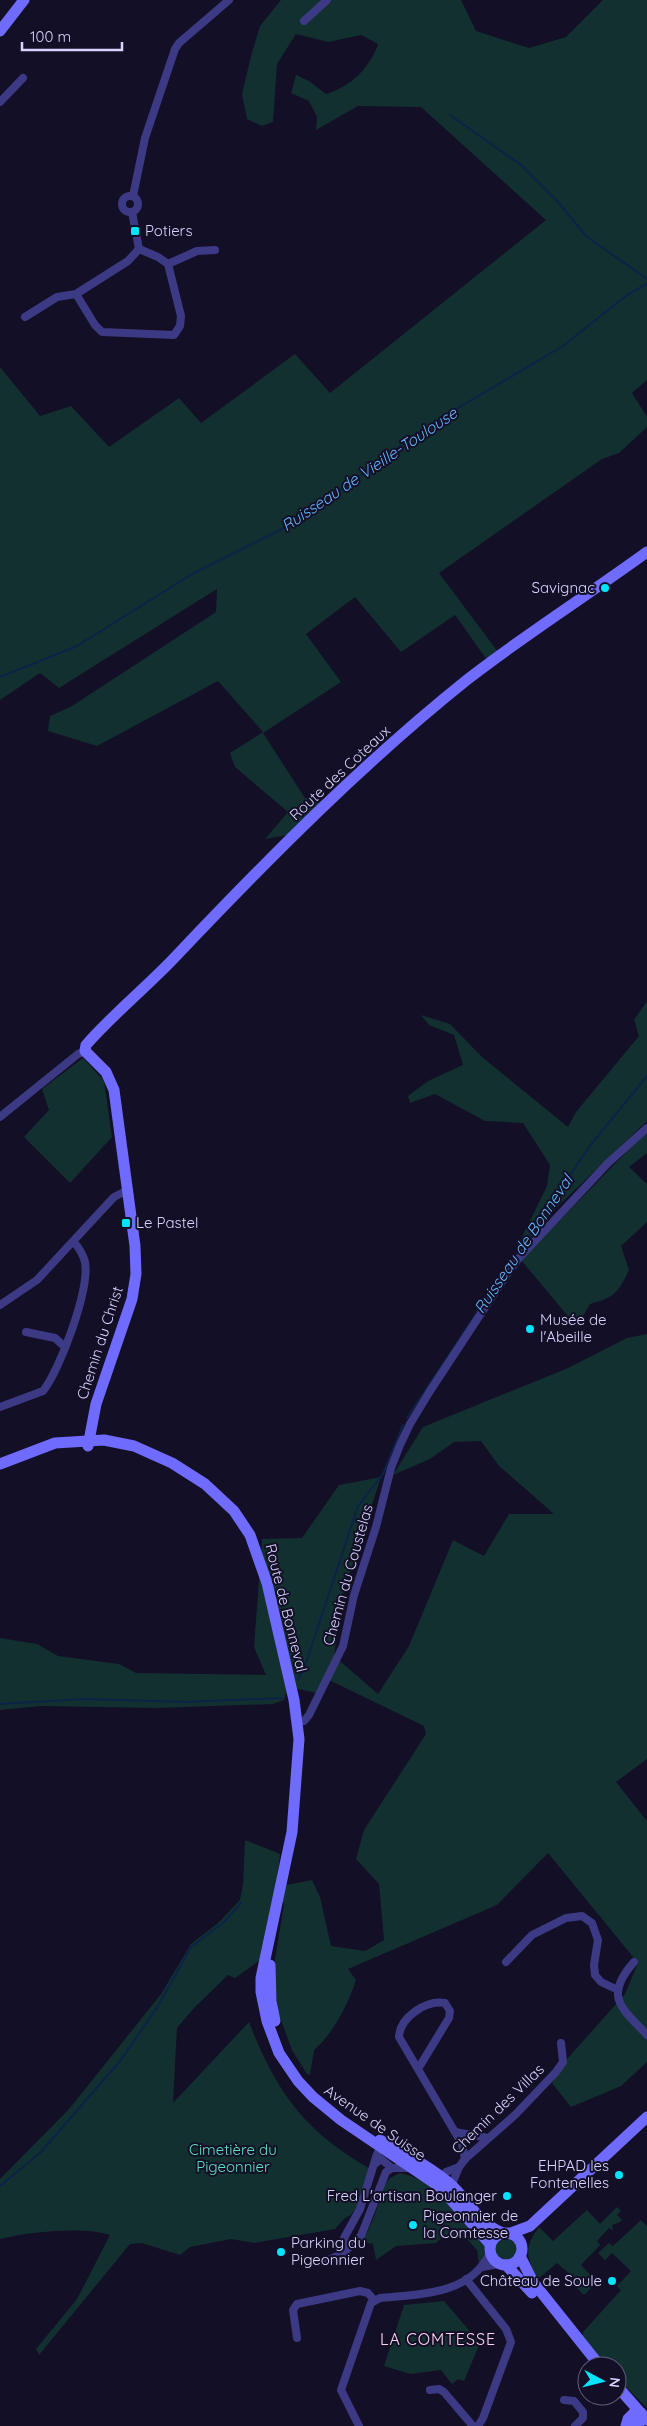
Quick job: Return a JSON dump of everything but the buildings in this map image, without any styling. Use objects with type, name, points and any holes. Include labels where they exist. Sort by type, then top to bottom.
[{"type":"street","points":[[0,31],[24,0]]},
{"type":"street","points":[[132,212],[138,204],[134,196],[145,138],[175,49],[179,43],[229,0]]},
{"type":"street","points":[[304,21],[327,0]]},
{"type":"street","points":[[0,102],[23,78]]},
{"type":"street","points":[[132,212],[126,211],[122,205],[124,198],[134,196]]},
{"type":"street","points":[[132,212],[139,249]]},
{"type":"street","points":[[76,294],[94,325],[102,332],[174,334],[180,326],[181,316],[168,264],[158,257],[139,249]]},
{"type":"street","points":[[25,317],[57,298],[76,294],[128,261],[139,249]]},
{"type":"street","points":[[168,264],[197,250],[215,250]]},
{"type":"street","name":"Route des Coteaux","points":[[85,1051],[86,1045],[103,1025],[153,980],[237,892],[414,725],[505,652],[647,552]]},
{"type":"street","points":[[0,1117],[36,1090],[78,1054],[85,1051]]},
{"type":"street","name":"Chemin du Christ","points":[[85,1051],[102,1066],[112,1082],[128,1190],[136,1263],[135,1288],[96,1404],[88,1443]]},
{"type":"street","name":"Chemin du Coustelas","points":[[298,1723],[304,1721],[309,1715],[340,1656],[354,1595],[381,1510],[391,1468],[410,1424],[505,1277],[520,1258],[608,1164],[647,1128]]},
{"type":"street","points":[[0,1305],[37,1280],[109,1205],[114,1197],[128,1190]]},
{"type":"street","points":[[109,1205],[129,1204]]},
{"type":"street","points":[[0,1407],[43,1391],[65,1347],[84,1284],[85,1271],[82,1252],[74,1242]]},
{"type":"street","points":[[26,1332],[55,1338],[65,1347]]},
{"type":"street","name":"Route de Bonneval","points":[[1,1463],[88,1443],[157,1456],[205,1484],[234,1511],[250,1535],[267,1583],[298,1723]]},
{"type":"street","name":"Avenue de Suisse","points":[[298,1723],[298,1757],[292,1832],[274,1923],[269,1975],[276,2026],[285,2048],[303,2076],[328,2103],[411,2168],[445,2183],[490,2248]]},
{"type":"street","points":[[506,1962],[532,1936],[566,1918],[582,1916],[592,1923],[598,1940],[594,1965],[595,1975],[600,1982],[618,1990]]},
{"type":"street","points":[[634,1962],[624,1972],[618,1990],[618,2000],[621,2006],[647,2035]]},
{"type":"street","points":[[418,2069],[449,2018],[450,2010],[445,2003],[437,2002],[412,2013],[400,2029],[400,2041],[462,2144],[465,2159]]},
{"type":"street","name":"Chemin des Villas","points":[[445,2183],[465,2159],[530,2102],[562,2066],[564,2057],[561,2043]]},
{"type":"street","points":[[482,2267],[496,2236],[530,2226],[647,2117]]},
{"type":"street","points":[[455,2132],[488,2138]]},
{"type":"street","points":[[346,2250],[344,2238],[360,2209],[382,2145]]},
{"type":"street","name":"Avenue de Suisse","points":[[382,2145],[426,2165],[489,2226],[507,2233]]},
{"type":"street","points":[[375,2164],[381,2159],[392,2168]]},
{"type":"street","points":[[324,2262],[346,2250],[361,2236],[381,2180],[386,2172],[392,2168],[411,2168]]},
{"type":"street","points":[[359,2426],[342,2396],[342,2387],[369,2307],[374,2300],[445,2291],[482,2267],[513,2264],[521,2251],[530,2226]]},
{"type":"street","points":[[507,2233],[518,2237],[521,2251],[533,2282],[592,2356]]},
{"type":"street","points":[[490,2248],[493,2260],[503,2265],[585,2356]]},
{"type":"street","points":[[466,2278],[506,2329],[512,2342],[483,2418],[478,2426]]},
{"type":"street","points":[[297,2338],[293,2310],[298,2304],[360,2291],[368,2293],[374,2300]]},
{"type":"street","points":[[430,2390],[439,2389],[444,2392],[473,2426]]},
{"type":"street","points":[[564,2400],[574,2401],[583,2412],[583,2418],[575,2426]]},
{"type":"street","points":[[627,2400],[641,2420]]},
{"type":"street","points":[[627,2405],[641,2420]]},
{"type":"street","points":[[626,2426],[628,2419],[641,2420]]},
{"type":"green space","points":[[281,0],[461,0],[476,31],[529,48],[566,37],[603,0],[647,0],[647,380],[632,393],[647,417],[647,427],[619,453],[602,459],[439,573],[498,652],[487,660],[455,615],[401,652],[355,597],[306,634],[341,682],[263,733],[305,798],[324,801],[287,835],[265,839],[288,812],[235,767],[230,753],[263,732],[218,681],[97,746],[48,731],[50,716],[72,706],[216,612],[217,589],[59,688],[40,673],[0,700],[0,367],[40,416],[71,406],[109,447],[179,398],[201,423],[295,354],[330,393],[546,220],[421,107],[358,106],[316,130],[317,117],[309,101],[291,93],[296,75],[309,81],[326,94],[343,87],[364,69],[378,44],[361,35],[328,42],[296,34],[277,64],[273,122],[262,126],[247,119],[242,94],[251,56],[260,26]]},
{"type":"green space","points":[[647,1001],[647,1121],[556,1208],[520,1251],[516,1249],[547,1186],[550,1165],[523,1123],[485,1121],[435,1094],[410,1103],[408,1096],[428,1081],[463,1065],[454,1035],[429,1025],[421,1015],[450,1024],[482,1057],[568,1127],[576,1112],[639,1036],[634,1020]]},
{"type":"green space","points":[[83,1058],[104,1081],[112,1137],[70,1183],[24,1137],[49,1110],[42,1089]]},
{"type":"green space","points":[[647,1131],[647,1153],[629,1167],[647,1184],[647,1222],[621,1246],[629,1270],[622,1284],[615,1293],[590,1304],[577,1327],[521,1260]]},
{"type":"green space","name":"Cimetière du Pigeonnier","points":[[647,1334],[647,1759],[616,1782],[647,1821],[647,2062],[621,2086],[571,2107],[552,2083],[567,2059],[625,1994],[638,1963],[548,1853],[497,1905],[348,1969],[356,1980],[353,1989],[334,2027],[314,2050],[310,2075],[307,2074],[292,2050],[278,2012],[274,1966],[284,1904],[276,1888],[260,1960],[235,1978],[228,1975],[194,2008],[177,2028],[173,2103],[249,2022],[270,2069],[294,2107],[326,2139],[369,2168],[358,2205],[351,2215],[345,2218],[335,2229],[254,2243],[231,2239],[190,2247],[180,2255],[142,2243],[130,2244],[39,2355],[36,2349],[77,2299],[110,2235],[99,2232],[71,2230],[25,2234],[0,2239],[0,2179],[70,2108],[161,1994],[191,1944],[218,1923],[240,1900],[243,1884],[245,1840],[280,1854],[276,1887],[312,1880],[320,1897],[331,1946],[365,1951],[384,1940],[379,1884],[356,1859],[364,1830],[426,1734],[424,1726],[327,1679],[317,1693],[288,1687],[284,1700],[273,1704],[157,1708],[42,1706],[0,1710],[0,1638],[37,1644],[58,1656],[119,1664],[136,1673],[266,1675],[254,1647],[262,1539],[302,1538],[339,1485],[381,1477],[342,1597],[334,1656],[378,1694],[409,1646],[453,1540],[484,1556],[509,1514],[554,1514],[499,1466],[481,1441],[454,1442],[430,1459],[393,1475],[423,1427],[568,1368],[627,1338]]},
{"type":"green space","points":[[400,2173],[414,2177],[427,2184],[438,2192],[458,2213],[485,2247],[484,2255],[479,2264],[477,2250],[467,2239],[444,2236],[436,2243],[396,2246],[376,2260],[373,2244],[363,2242],[385,2185],[390,2178]]},
{"type":"green space","points":[[617,2207],[621,2211],[617,2215],[622,2220],[612,2225],[613,2231],[609,2228],[597,2241],[600,2245],[581,2265],[597,2282],[584,2295],[568,2279],[571,2275],[557,2263],[537,2280],[528,2253],[531,2241],[539,2227],[553,2241],[587,2210],[600,2224]]},
{"type":"green space","points":[[641,2220],[647,2226],[647,2408],[627,2388],[627,2356],[599,2356],[583,2336],[583,2332],[621,2290],[617,2286],[631,2271],[612,2253],[605,2260],[598,2253],[609,2243],[613,2246]]},
{"type":"green space","points":[[506,2238],[514,2241],[517,2249],[514,2257],[506,2260],[498,2257],[495,2249],[498,2241]]},
{"type":"green space","points":[[444,2301],[480,2343],[464,2381],[458,2379],[452,2384],[441,2370],[410,2374],[384,2366],[404,2305]]},
{"type":"waterway","points":[[450,115],[521,165],[558,202],[586,236],[647,279]]},
{"type":"waterway","name":"Ruisseau de Vieille-Toulouse","points":[[0,677],[77,646],[192,574],[296,522],[431,424],[563,346],[627,295],[647,284]]},
{"type":"waterway","name":"Ruisseau de Bonneval","points":[[516,1256],[589,1147],[647,1076]]},
{"type":"waterway","name":"Ruisseau de Bonneval","points":[[407,1418],[490,1293]]},
{"type":"waterway","name":"Ruisseau de Bonneval","points":[[298,1679],[305,1666],[358,1506],[383,1474],[403,1425]]},
{"type":"waterway","points":[[0,1704],[85,1699],[186,1702],[282,1698]]},
{"type":"waterway","name":"Ruisseau de Bonneval","points":[[0,2186],[41,2152],[120,2061],[158,2006],[191,1947],[223,1923],[241,1903]]},
{"type":"place","name":"Potiers","points":[[135,231]]},
{"type":"place","name":"Savignac","points":[[605,588]]},
{"type":"place","name":"Le Pastel","points":[[126,1223]]},
{"type":"place","name":"Musée de l'Abeille","points":[[530,1329]]},
{"type":"place","name":"EHPAD les Fontenelles","points":[[619,2175]]},
{"type":"place","name":"Fred L'artisan Boulanger","points":[[507,2196]]},
{"type":"place","name":"Pigeonnier de la Comtesse","points":[[413,2225]]},
{"type":"place","name":"Parking du Pigeonnier","points":[[281,2252]]},
{"type":"place","name":"Château de Soule","points":[[612,2281]]},
{"type":"district","name":"LA COMTESSE","points":[[438,2339]]}]
